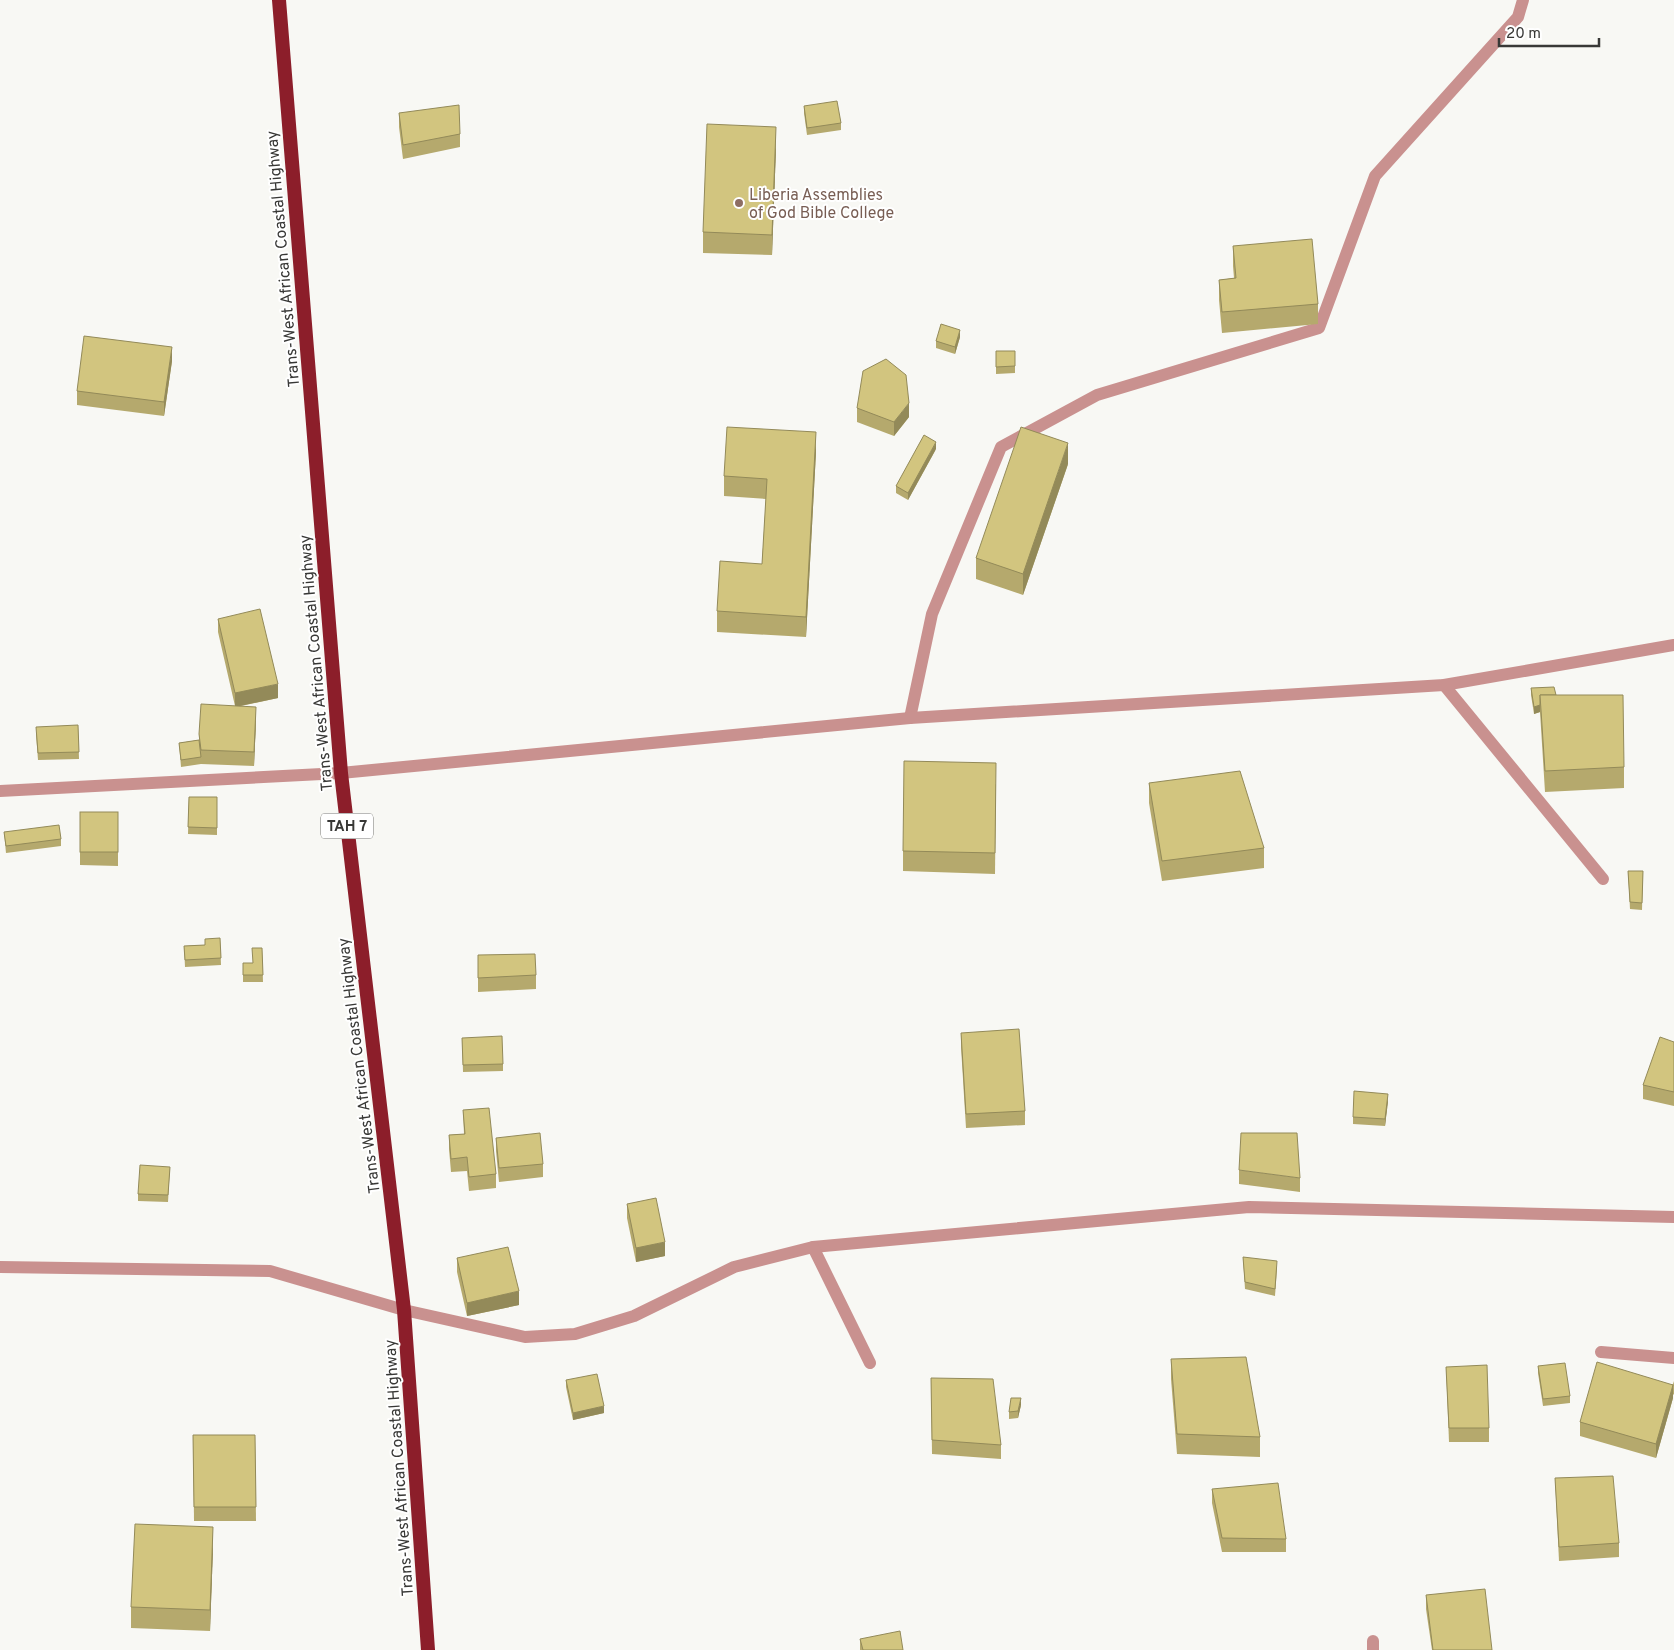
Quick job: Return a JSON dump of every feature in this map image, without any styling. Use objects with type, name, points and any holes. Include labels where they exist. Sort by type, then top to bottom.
[{"type":"highway","name":"Trans-West African Coastal Highway","points":[[278,0],[340,773],[404,1310],[428,1650]]},
{"type":"street","points":[[910,718],[932,614],[1001,447],[1097,395],[1319,328],[1375,176],[1518,17],[1523,0]]},
{"type":"street","points":[[0,791],[340,773],[910,718],[1444,685],[1674,645]]},
{"type":"street","points":[[1444,685],[1603,879]]},
{"type":"street","points":[[0,1267],[270,1271],[404,1310],[525,1337],[574,1334],[634,1316],[734,1267],[813,1247],[1249,1207],[1674,1218]]},
{"type":"street","points":[[813,1247],[870,1363]]},
{"type":"street","points":[[1601,1352],[1674,1358]]},
{"type":"building","points":[[837,101],[841,123],[807,128],[804,106]]},
{"type":"building","points":[[459,105],[460,134],[403,145],[399,113]]},
{"type":"building","points":[[707,124],[776,127],[772,235],[703,232]]},
{"type":"building","points":[[1312,239],[1318,304],[1222,312],[1219,280],[1236,278],[1233,246]]},
{"type":"building","points":[[941,324],[960,330],[955,347],[936,341]]},
{"type":"building","points":[[84,336],[172,347],[164,402],[77,391]]},
{"type":"building","points":[[996,351],[1015,351],[1015,366],[996,367]]},
{"type":"building","points":[[886,359],[906,375],[909,403],[894,422],[857,408],[863,371]]},
{"type":"building","points":[[727,427],[816,432],[806,617],[717,611],[720,561],[762,564],[767,479],[724,476]]},
{"type":"building","points":[[1021,427],[1068,443],[1023,574],[976,558]]},
{"type":"building","points":[[924,435],[936,442],[908,493],[896,486]]},
{"type":"building","points":[[260,609],[278,684],[235,693],[218,619]]},
{"type":"building","points":[[1554,687],[1556,695],[1540,695],[1540,705],[1534,707],[1531,688]]},
{"type":"building","points":[[1540,695],[1623,695],[1624,767],[1545,771]]},
{"type":"building","points":[[201,704],[256,707],[254,752],[201,750],[199,734]]},
{"type":"building","points":[[78,725],[79,752],[38,753],[36,727]]},
{"type":"building","points":[[199,740],[201,757],[181,760],[179,743]]},
{"type":"building","points":[[904,761],[996,763],[995,853],[903,851]]},
{"type":"building","points":[[1240,771],[1264,848],[1162,861],[1149,783]]},
{"type":"building","points":[[189,797],[217,797],[217,828],[188,827]]},
{"type":"building","points":[[80,812],[118,812],[118,852],[80,852]]},
{"type":"building","points":[[59,825],[61,839],[6,846],[4,832]]},
{"type":"building","points":[[1628,871],[1643,871],[1642,903],[1630,902]]},
{"type":"building","points":[[220,938],[221,958],[185,960],[184,946],[205,945],[205,939]]},
{"type":"building","points":[[252,948],[262,948],[263,975],[243,975],[243,963],[253,963]]},
{"type":"building","points":[[535,954],[536,975],[478,978],[478,955]]},
{"type":"building","points":[[1019,1029],[1025,1111],[966,1114],[961,1033]]},
{"type":"building","points":[[502,1036],[503,1064],[463,1065],[462,1038]]},
{"type":"building","points":[[1660,1037],[1674,1042],[1674,1092],[1643,1085]]},
{"type":"building","points":[[1354,1091],[1388,1094],[1385,1119],[1353,1117]]},
{"type":"building","points":[[489,1108],[496,1174],[469,1177],[467,1157],[451,1159],[449,1135],[465,1134],[463,1110]]},
{"type":"building","points":[[540,1133],[543,1164],[499,1168],[496,1138]]},
{"type":"building","points":[[1241,1133],[1297,1133],[1300,1178],[1239,1170]]},
{"type":"building","points":[[140,1165],[170,1167],[168,1195],[138,1194]]},
{"type":"building","points":[[656,1198],[665,1242],[636,1248],[627,1204]]},
{"type":"building","points":[[508,1247],[519,1291],[467,1303],[457,1258]]},
{"type":"building","points":[[1243,1257],[1277,1261],[1275,1289],[1245,1282]]},
{"type":"building","points":[[1246,1357],[1260,1437],[1177,1434],[1171,1359]]},
{"type":"building","points":[[1597,1362],[1673,1385],[1656,1444],[1580,1422]]},
{"type":"building","points":[[1565,1363],[1570,1396],[1543,1399],[1538,1366]]},
{"type":"building","points":[[1487,1365],[1489,1428],[1449,1428],[1446,1367]]},
{"type":"building","points":[[597,1374],[604,1406],[573,1413],[566,1380]]},
{"type":"building","points":[[931,1378],[993,1379],[1001,1445],[932,1440]]},
{"type":"building","points":[[1011,1398],[1021,1398],[1018,1411],[1009,1412]]},
{"type":"building","points":[[193,1435],[255,1435],[256,1507],[194,1507]]},
{"type":"building","points":[[1613,1476],[1619,1543],[1559,1547],[1555,1478]]},
{"type":"building","points":[[1278,1483],[1286,1539],[1222,1538],[1212,1489]]},
{"type":"building","points":[[135,1524],[213,1527],[210,1610],[131,1607]]},
{"type":"building","points":[[1485,1589],[1492,1650],[1433,1650],[1426,1595]]},
{"type":"building","points":[[900,1631],[903,1650],[863,1650],[860,1639]]},
{"type":"place","name":"Liberia Assemblies of God Bible College","points":[[739,203]]}]
